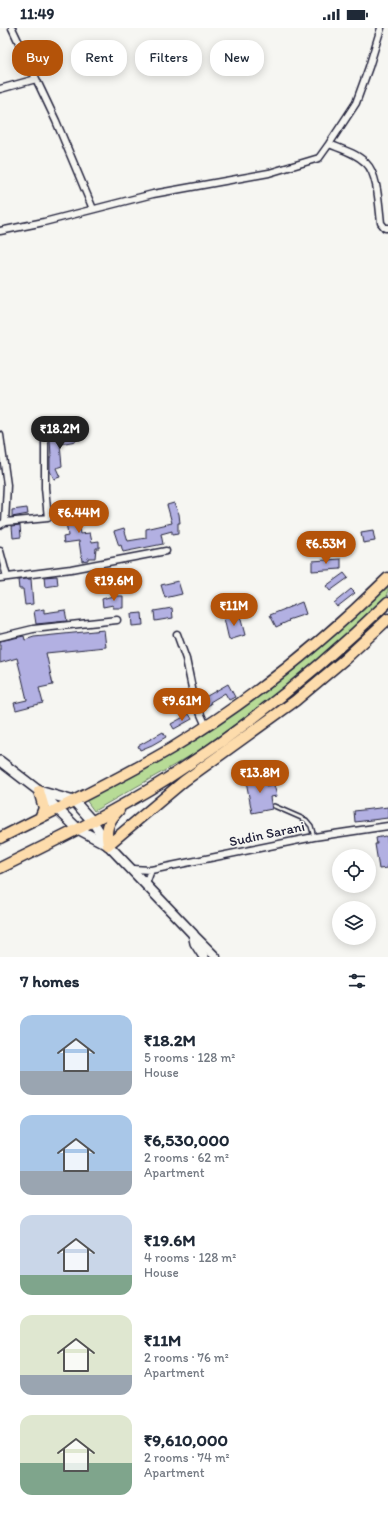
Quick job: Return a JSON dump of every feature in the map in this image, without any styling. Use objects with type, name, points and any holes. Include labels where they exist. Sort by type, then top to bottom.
[{"type":"highway","points":[[0,838],[130,772],[172,748],[206,726],[299,658],[388,578]]},
{"type":"highway","points":[[0,868],[93,822],[128,802],[198,757],[282,696],[339,648],[388,602]]},
{"type":"highway","points":[[128,802],[108,824],[106,836],[108,845],[184,782],[268,722],[346,658],[388,619]]},
{"type":"highway","points":[[39,791],[44,808],[40,818]]},
{"type":"main road","points":[[0,761],[39,791],[78,829],[108,845]]},
{"type":"main road","points":[[39,791],[74,801],[93,822],[108,845],[193,934],[198,949],[204,957]]},
{"type":"street","points":[[12,28],[56,121],[93,210]]},
{"type":"street","points":[[0,231],[44,222],[153,194],[269,173],[319,158],[356,103],[381,28]]},
{"type":"street","points":[[0,89],[36,79]]},
{"type":"street","points":[[329,144],[366,162],[375,180],[381,223],[384,228],[388,228]]},
{"type":"street","points":[[0,435],[7,485],[2,523],[48,518],[45,435]]},
{"type":"street","points":[[0,551],[7,577]]},
{"type":"street","points":[[0,578],[70,569],[166,551]]},
{"type":"street","points":[[0,637],[33,629],[117,620]]},
{"type":"street","points":[[177,634],[186,658],[196,703],[206,726]]},
{"type":"street","name":"Sudin Sarani","points":[[132,869],[151,870],[314,837],[388,826]]},
{"type":"street","points":[[146,884],[151,870]]},
{"type":"street","points":[[193,934],[216,957]]},
{"type":"lane","points":[[274,806],[306,820],[311,826],[314,837]]},
{"type":"green space","points":[[388,584],[388,595],[346,636],[301,676],[197,752],[94,811],[86,800],[191,741]]},
{"type":"building","points":[[77,429],[78,435],[76,435],[76,441],[60,444],[62,466],[56,468],[60,477],[54,479],[50,471],[50,438],[57,437],[56,434],[64,433],[64,431]]},
{"type":"building","points":[[174,503],[179,514],[180,523],[178,523],[178,534],[172,535],[172,531],[161,534],[163,544],[123,552],[121,545],[119,546],[114,531],[124,528],[128,541],[146,538],[146,529],[172,523],[167,505]]},
{"type":"building","points":[[75,506],[80,534],[90,533],[92,542],[99,541],[99,548],[96,548],[95,558],[88,558],[88,560],[82,561],[79,541],[64,543],[63,537],[68,536],[65,514],[61,515],[60,507]]},
{"type":"building","points":[[27,508],[28,514],[12,517],[12,510]]},
{"type":"building","points":[[20,525],[21,537],[13,538],[12,526]]},
{"type":"building","points":[[373,531],[375,541],[363,543],[361,533]]},
{"type":"building","points":[[309,539],[310,550],[302,551],[300,540]]},
{"type":"building","points":[[341,559],[341,569],[312,571],[312,561]]},
{"type":"building","points":[[344,573],[348,578],[330,591],[326,586]]},
{"type":"building","points":[[57,576],[58,585],[45,587],[44,577]]},
{"type":"building","points":[[31,579],[33,604],[25,605],[23,589],[19,589],[18,580]]},
{"type":"building","points":[[178,581],[182,594],[165,598],[161,585]]},
{"type":"building","points":[[351,589],[355,593],[337,607],[334,603]]},
{"type":"building","points":[[113,596],[123,596],[123,608],[113,608],[113,605],[103,607],[102,599]]},
{"type":"building","points":[[302,602],[306,614],[288,620],[289,621],[276,627],[270,615]]},
{"type":"building","points":[[172,608],[173,618],[155,621],[154,611]]},
{"type":"building","points":[[44,609],[44,613],[65,610],[67,621],[36,624],[34,611]]},
{"type":"building","points":[[142,613],[143,625],[132,626],[131,614]]},
{"type":"building","points":[[231,616],[231,619],[240,616],[245,635],[229,640],[224,618]]},
{"type":"building","points":[[104,630],[106,647],[46,653],[53,685],[39,688],[43,703],[16,710],[14,703],[27,700],[21,674],[17,658],[0,663],[0,641],[24,636],[25,640],[34,637]]},
{"type":"building","points":[[228,684],[235,697],[229,700],[225,693],[210,702],[211,704],[203,708],[200,700]]},
{"type":"building","points":[[189,714],[192,719],[174,729],[171,724]]},
{"type":"building","points":[[163,732],[166,737],[140,750],[138,746]]},
{"type":"building","points":[[255,776],[255,778],[264,777],[266,787],[274,785],[277,796],[270,797],[272,809],[252,813],[246,781],[248,781],[247,777]]},
{"type":"building","points":[[388,807],[388,818],[355,822],[354,811]]},
{"type":"building","points":[[387,837],[388,868],[379,869],[375,844],[377,844],[376,838]]}]
